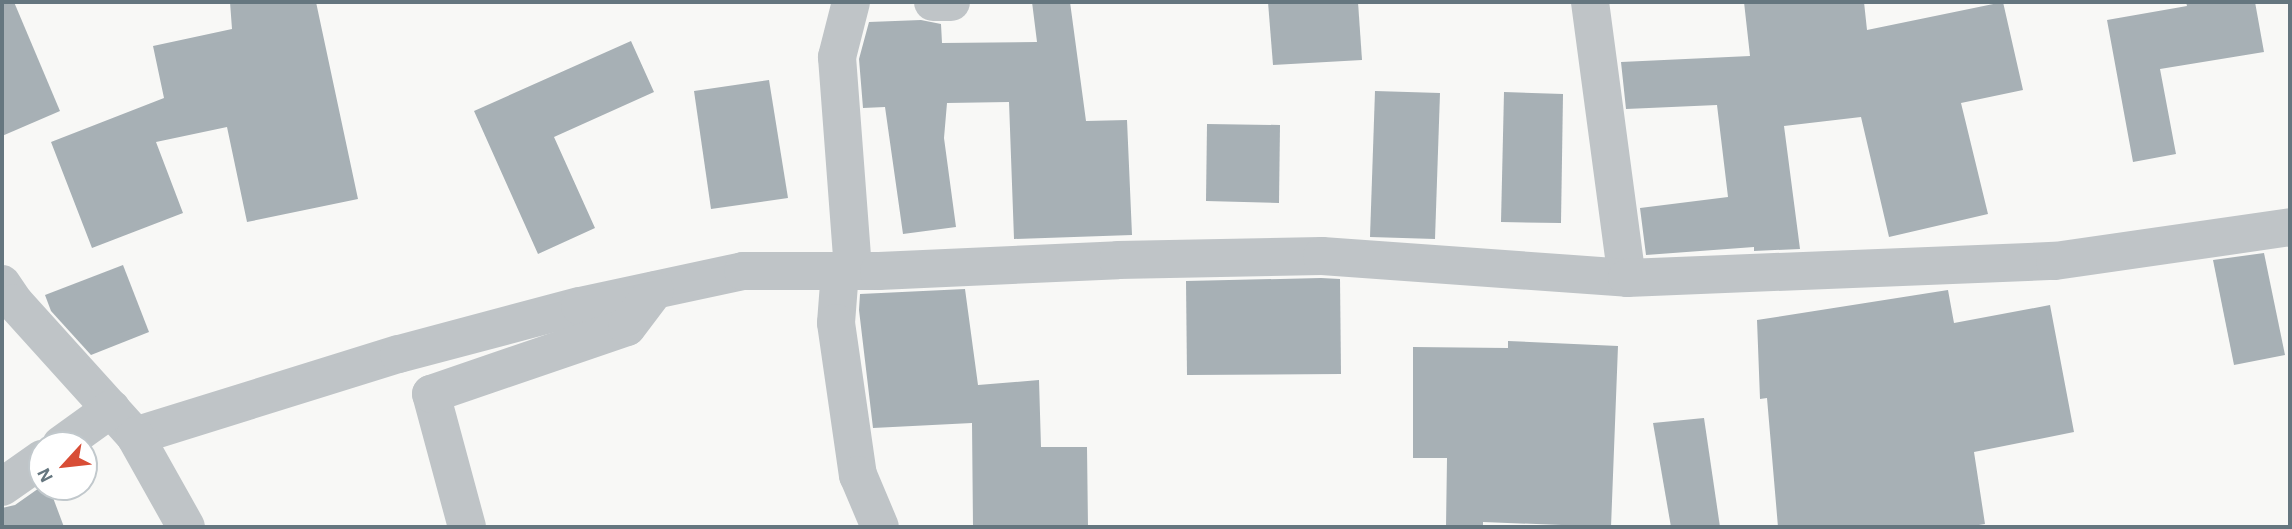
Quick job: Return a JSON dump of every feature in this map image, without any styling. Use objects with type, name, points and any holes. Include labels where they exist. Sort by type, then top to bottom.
[{"type":"street","points":[[851,2],[837,57],[847,271],[836,323],[858,475],[880,527]]},
{"type":"street","points":[[933,2],[951,2]]},
{"type":"street","points":[[1590,2],[1627,278]]},
{"type":"street","points":[[98,431],[123,422],[580,306],[743,271],[847,271],[1322,256],[1627,278],[2055,261],[2290,227]]},
{"type":"street","points":[[2,284],[15,303],[123,422],[186,527]]},
{"type":"street","points":[[467,527],[431,394],[627,327],[655,290]]},
{"type":"street","points":[[2,488],[28,468]]},
{"type":"building","points":[[2,2],[14,2],[60,111],[2,136]]},
{"type":"building","points":[[230,2],[316,2],[358,199],[247,222],[227,127],[156,142],[183,213],[92,248],[51,142],[164,98],[153,46],[232,29]]},
{"type":"building","points":[[1032,2],[1070,2],[1086,121],[1127,120],[1132,235],[1014,239],[1009,102],[947,103],[944,138],[956,227],[903,234],[885,107],[863,108],[859,59],[869,22],[921,20],[941,24],[942,43],[1037,42]]},
{"type":"building","points":[[1268,2],[1358,2],[1362,60],[1273,65]]},
{"type":"building","points":[[1744,2],[1864,2],[1867,30],[2003,2],[2023,90],[1961,103],[1988,214],[1889,237],[1861,117],[1784,126],[1800,249],[1754,251],[1754,247],[1646,255],[1640,208],[1728,197],[1717,105],[1626,109],[1621,62],[1750,56]]},
{"type":"building","points":[[2186,2],[2255,2],[2264,52],[2160,69],[2176,154],[2133,162],[2107,20],[2187,6]]},
{"type":"building","points":[[631,41],[654,92],[554,137],[595,228],[538,254],[474,111]]},
{"type":"building","points":[[769,80],[788,198],[711,209],[694,91]]},
{"type":"building","points":[[1375,91],[1440,93],[1435,239],[1370,237]]},
{"type":"building","points":[[1504,92],[1563,94],[1561,223],[1501,222]]},
{"type":"building","points":[[1207,124],[1280,125],[1279,203],[1206,201]]},
{"type":"building","points":[[2264,253],[2285,355],[2234,365],[2213,260]]},
{"type":"building","points":[[123,265],[149,332],[91,355],[51,311],[45,295]]},
{"type":"building","points":[[1340,279],[1341,374],[1187,375],[1186,281]]},
{"type":"building","points":[[965,289],[978,385],[1039,380],[1041,447],[1087,447],[1088,527],[973,527],[972,423],[873,428],[859,310],[860,294]]},
{"type":"building","points":[[1948,290],[1954,323],[2050,305],[2074,432],[1974,452],[1985,524],[1966,527],[1778,527],[1767,398],[1760,399],[1757,320]]},
{"type":"building","points":[[1508,341],[1618,346],[1611,527],[1483,522],[1483,527],[1446,527],[1447,458],[1413,458],[1413,347],[1508,348]]},
{"type":"building","points":[[1704,418],[1720,527],[1671,527],[1653,423]]},
{"type":"building","points":[[28,496],[28,501],[54,501],[64,527],[2,527],[2,508],[15,505]]}]
